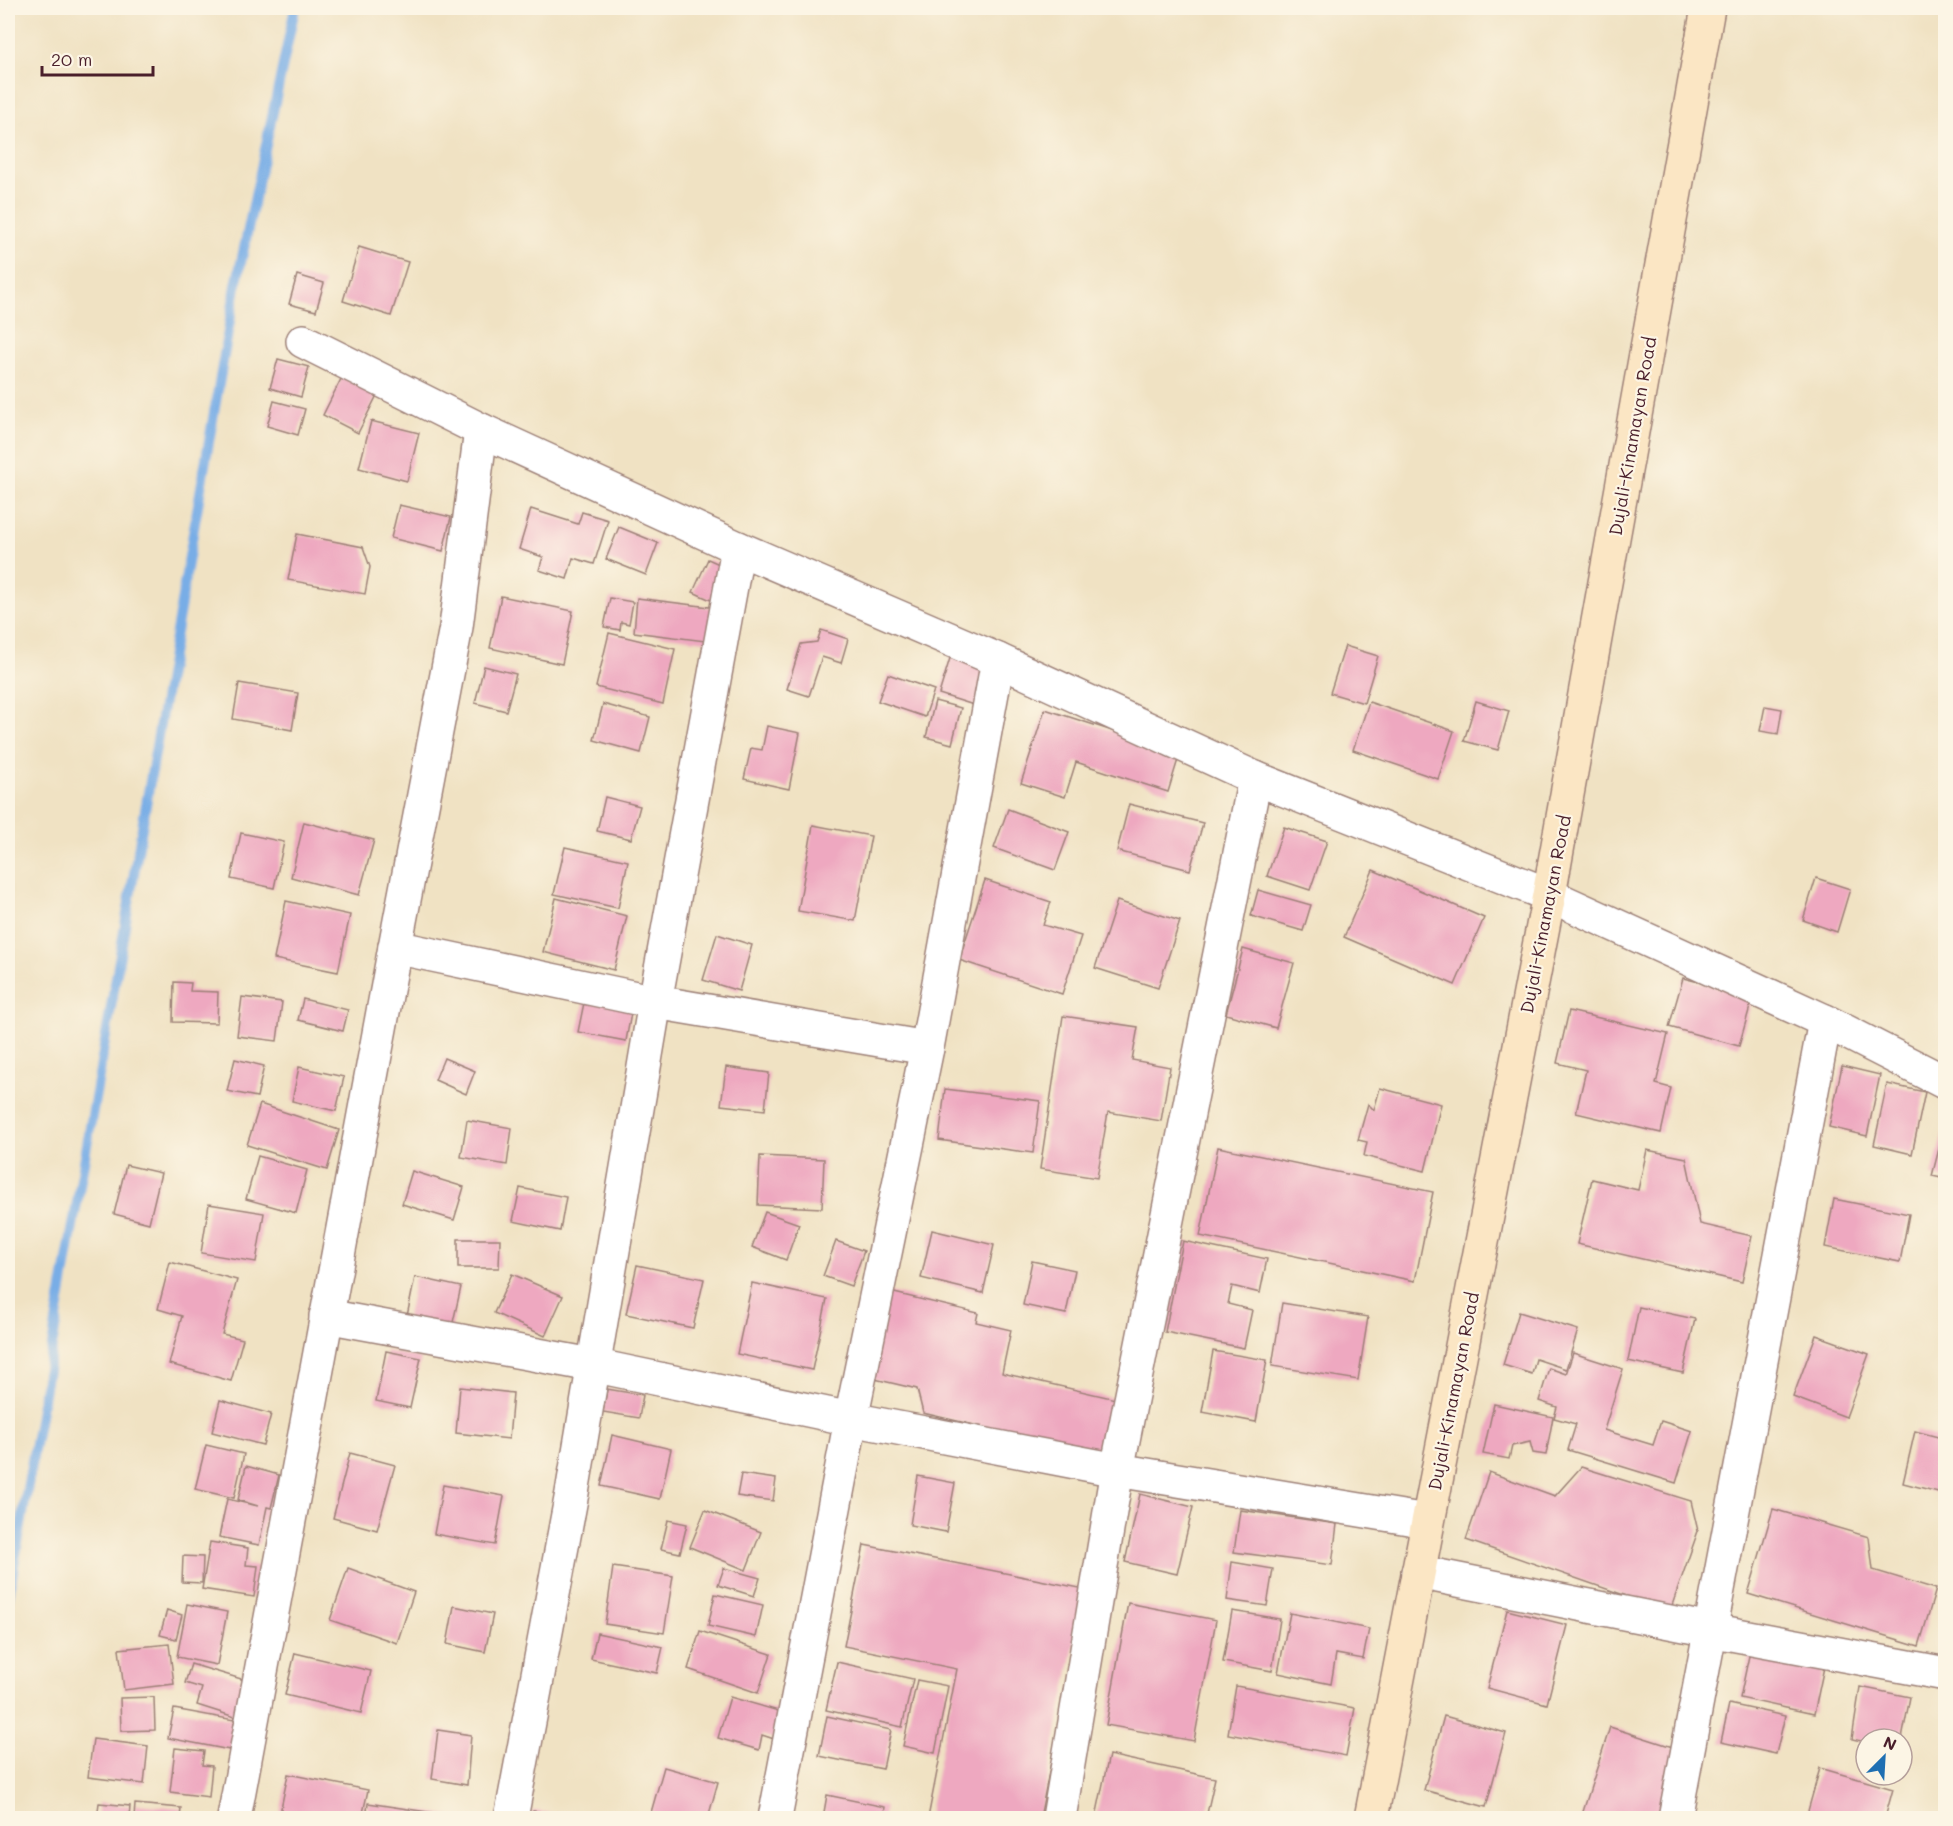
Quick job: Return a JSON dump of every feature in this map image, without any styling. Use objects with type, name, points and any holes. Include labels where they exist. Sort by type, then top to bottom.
[{"type":"main road","name":"Dujali-Kinamayan Road","points":[[1371,1818],[1549,895],[1708,8]]},
{"type":"street","points":[[303,341],[481,430],[738,548],[998,660],[1255,778],[1549,895],[1825,1021],[1946,1083]]},
{"type":"street","points":[[234,1818],[456,627],[481,430]]},
{"type":"street","points":[[511,1818],[572,1492],[655,1002],[738,548]]},
{"type":"street","points":[[775,1818],[851,1419],[927,1048],[998,660]]},
{"type":"street","points":[[1059,1818],[1118,1470],[1255,778]]},
{"type":"street","points":[[395,947],[655,1002],[927,1048]]},
{"type":"street","points":[[1675,1818],[1825,1021]]},
{"type":"street","points":[[326,1316],[592,1365],[851,1419],[1118,1470],[1427,1521]]},
{"type":"street","points":[[1418,1572],[1946,1674]]},
{"type":"building","points":[[359,247],[408,262],[391,316],[343,301]]},
{"type":"building","points":[[297,275],[324,283],[316,311],[289,304]]},
{"type":"building","points":[[278,359],[309,367],[301,397],[270,388]]},
{"type":"building","points":[[342,377],[377,395],[358,433],[323,415]]},
{"type":"building","points":[[274,401],[305,409],[298,435],[267,426]]},
{"type":"building","points":[[371,421],[419,433],[407,481],[359,468]]},
{"type":"building","points":[[399,505],[451,517],[443,551],[391,538]]},
{"type":"building","points":[[531,509],[578,524],[582,512],[608,520],[594,564],[573,558],[567,579],[539,570],[543,557],[519,549]]},
{"type":"building","points":[[619,527],[658,543],[646,575],[606,559]]},
{"type":"building","points":[[297,534],[363,547],[370,567],[365,594],[288,580]]},
{"type":"building","points":[[708,559],[728,568],[713,601],[693,592]]},
{"type":"building","points":[[501,596],[573,611],[562,664],[490,648]]},
{"type":"building","points":[[610,598],[633,602],[629,624],[621,622],[620,630],[604,627]]},
{"type":"building","points":[[637,598],[717,608],[713,642],[634,632]]},
{"type":"building","points":[[821,630],[848,639],[841,663],[822,657],[809,696],[787,689],[801,644],[817,642]]},
{"type":"building","points":[[609,633],[675,649],[663,704],[596,687]]},
{"type":"building","points":[[1345,646],[1378,656],[1364,703],[1330,693]]},
{"type":"building","points":[[951,655],[992,669],[980,707],[939,694]]},
{"type":"building","points":[[484,666],[516,674],[506,711],[475,703]]},
{"type":"building","points":[[888,674],[934,690],[925,717],[878,701]]},
{"type":"building","points":[[239,683],[298,693],[292,730],[233,719]]},
{"type":"building","points":[[935,701],[961,708],[952,744],[926,737]]},
{"type":"building","points":[[1476,701],[1509,711],[1498,750],[1464,741]]},
{"type":"building","points":[[1369,702],[1454,731],[1438,779],[1353,750]]},
{"type":"building","points":[[603,704],[650,717],[641,753],[594,740]]},
{"type":"building","points":[[1765,706],[1782,709],[1778,734],[1760,731]]},
{"type":"building","points":[[1045,709],[1180,753],[1168,792],[1076,762],[1065,797],[1021,783]]},
{"type":"building","points":[[767,726],[800,733],[789,789],[744,779],[751,748],[762,750]]},
{"type":"building","points":[[605,797],[640,806],[631,839],[597,831]]},
{"type":"building","points":[[1129,804],[1203,823],[1190,870],[1117,851]]},
{"type":"building","points":[[1008,809],[1069,832],[1055,870],[994,848]]},
{"type":"building","points":[[304,822],[374,840],[359,895],[291,877]]},
{"type":"building","points":[[813,825],[871,836],[855,921],[798,911]]},
{"type":"building","points":[[1284,827],[1327,841],[1310,890],[1267,876]]},
{"type":"building","points":[[241,833],[284,842],[274,888],[231,879]]},
{"type":"building","points":[[565,847],[628,861],[618,908],[554,894]]},
{"type":"building","points":[[1373,870],[1484,918],[1455,985],[1344,937]]},
{"type":"building","points":[[1816,878],[1850,889],[1837,932],[1803,920]]},
{"type":"building","points":[[985,880],[1051,902],[1043,925],[1081,936],[1062,994],[959,960]]},
{"type":"building","points":[[1258,890],[1311,905],[1303,931],[1251,916]]},
{"type":"building","points":[[556,898],[627,916],[614,970],[543,952]]},
{"type":"building","points":[[286,901],[350,915],[338,972],[274,959]]},
{"type":"building","points":[[1117,901],[1180,921],[1158,988],[1095,968]]},
{"type":"building","points":[[717,934],[752,945],[739,991],[703,980]]},
{"type":"building","points":[[1243,949],[1294,963],[1276,1028],[1226,1014]]},
{"type":"building","points":[[1683,978],[1753,996],[1739,1046],[1669,1027]]},
{"type":"building","points":[[174,982],[191,983],[190,991],[218,992],[217,1023],[173,1022]]},
{"type":"building","points":[[586,993],[633,1002],[626,1041],[578,1032]]},
{"type":"building","points":[[242,997],[282,1002],[277,1041],[237,1036]]},
{"type":"building","points":[[303,999],[348,1010],[343,1031],[298,1020]]},
{"type":"building","points":[[1569,1011],[1668,1034],[1656,1084],[1671,1088],[1661,1133],[1576,1113],[1586,1070],[1557,1063]]},
{"type":"building","points":[[1063,1016],[1138,1027],[1132,1060],[1170,1067],[1161,1121],[1108,1112],[1097,1178],[1040,1169]]},
{"type":"building","points":[[444,1058],[475,1071],[466,1094],[435,1080]]},
{"type":"building","points":[[235,1059],[264,1066],[257,1097],[227,1091]]},
{"type":"building","points":[[1842,1066],[1880,1075],[1867,1136],[1829,1127]]},
{"type":"building","points":[[299,1067],[344,1077],[336,1111],[292,1101]]},
{"type":"building","points":[[726,1067],[769,1073],[765,1110],[721,1105]]},
{"type":"building","points":[[1887,1084],[1925,1092],[1912,1154],[1874,1145]]},
{"type":"building","points":[[1380,1088],[1441,1104],[1425,1171],[1364,1156],[1367,1142],[1358,1140],[1368,1104],[1374,1110]]},
{"type":"building","points":[[945,1089],[1040,1101],[1033,1153],[939,1140]]},
{"type":"building","points":[[260,1104],[339,1130],[327,1170],[247,1145]]},
{"type":"building","points":[[467,1120],[512,1128],[507,1165],[461,1157]]},
{"type":"building","points":[[1943,1133],[1946,1134],[1946,1179],[1932,1176]]},
{"type":"building","points":[[1218,1147],[1433,1192],[1415,1281],[1200,1236]]},
{"type":"building","points":[[1647,1150],[1686,1158],[1700,1224],[1752,1236],[1742,1282],[1577,1244],[1592,1179],[1638,1190]]},
{"type":"building","points":[[258,1156],[307,1170],[296,1213],[246,1199]]},
{"type":"building","points":[[760,1156],[824,1159],[822,1208],[758,1205]]},
{"type":"building","points":[[126,1165],[161,1173],[149,1223],[114,1214]]},
{"type":"building","points":[[412,1171],[464,1187],[454,1220],[402,1204]]},
{"type":"building","points":[[520,1188],[566,1197],[560,1231],[513,1221]]},
{"type":"building","points":[[1834,1199],[1909,1214],[1900,1262],[1825,1247]]},
{"type":"building","points":[[209,1204],[264,1213],[256,1262],[201,1253]]},
{"type":"building","points":[[765,1212],[799,1224],[786,1260],[752,1247]]},
{"type":"building","points":[[932,1230],[994,1245],[983,1293],[921,1278]]},
{"type":"building","points":[[458,1239],[500,1239],[499,1268],[458,1268]]},
{"type":"building","points":[[836,1241],[864,1251],[851,1286],[823,1276]]},
{"type":"building","points":[[1183,1241],[1267,1259],[1260,1293],[1232,1286],[1228,1304],[1252,1310],[1244,1348],[1165,1332]]},
{"type":"building","points":[[1032,1261],[1075,1270],[1066,1314],[1023,1305]]},
{"type":"building","points":[[170,1262],[237,1280],[222,1334],[243,1339],[231,1381],[169,1364],[182,1316],[158,1309]]},
{"type":"building","points":[[637,1265],[704,1279],[693,1328],[626,1314]]},
{"type":"building","points":[[512,1274],[563,1296],[545,1336],[494,1313]]},
{"type":"building","points":[[415,1277],[461,1287],[451,1331],[406,1321]]},
{"type":"building","points":[[752,1283],[827,1299],[812,1370],[737,1354]]},
{"type":"building","points":[[886,1291],[978,1313],[976,1322],[1011,1330],[1002,1373],[1120,1400],[1107,1456],[923,1413],[917,1389],[866,1377]]},
{"type":"building","points":[[1282,1303],[1368,1317],[1358,1380],[1272,1366]]},
{"type":"building","points":[[1639,1307],[1695,1319],[1683,1373],[1628,1361]]},
{"type":"building","points":[[1519,1312],[1578,1330],[1566,1369],[1536,1359],[1532,1374],[1503,1365]]},
{"type":"building","points":[[1816,1335],[1869,1354],[1846,1417],[1793,1397]]},
{"type":"building","points":[[386,1351],[421,1358],[410,1408],[376,1401]]},
{"type":"building","points":[[1213,1351],[1267,1360],[1256,1422],[1202,1412]]},
{"type":"building","points":[[1573,1353],[1623,1369],[1604,1430],[1653,1445],[1661,1421],[1692,1431],[1676,1483],[1568,1450],[1576,1424],[1554,1418],[1557,1407],[1539,1401],[1549,1368],[1566,1374]]},
{"type":"building","points":[[460,1387],[513,1393],[509,1439],[456,1433]]},
{"type":"building","points":[[607,1389],[643,1395],[639,1418],[603,1412]]},
{"type":"building","points":[[220,1400],[271,1414],[263,1445],[212,1432]]},
{"type":"building","points":[[1494,1404],[1553,1417],[1546,1455],[1533,1453],[1530,1442],[1512,1446],[1509,1459],[1483,1454]]},
{"type":"building","points":[[1915,1431],[1946,1439],[1946,1494],[1903,1483]]},
{"type":"building","points":[[612,1435],[671,1449],[660,1499],[601,1486]]},
{"type":"building","points":[[206,1445],[244,1454],[234,1498],[195,1489]]},
{"type":"building","points":[[350,1453],[395,1465],[377,1530],[333,1518]]},
{"type":"building","points":[[246,1466],[279,1475],[271,1508],[267,1507],[259,1545],[219,1537],[227,1499],[258,1506],[238,1500]]},
{"type":"building","points":[[1581,1467],[1691,1501],[1698,1531],[1670,1611],[1466,1540],[1489,1472],[1555,1496]]},
{"type":"building","points":[[741,1474],[776,1479],[773,1501],[737,1496]]},
{"type":"building","points":[[918,1476],[955,1483],[946,1532],[910,1525]]},
{"type":"building","points":[[443,1485],[504,1496],[495,1545],[434,1534]]},
{"type":"building","points":[[1140,1494],[1193,1507],[1177,1574],[1125,1562]]},
{"type":"building","points":[[1773,1509],[1869,1537],[1873,1570],[1936,1589],[1919,1646],[1748,1594]]},
{"type":"building","points":[[705,1510],[761,1532],[746,1570],[690,1547]]},
{"type":"building","points":[[1240,1510],[1337,1524],[1332,1565],[1234,1552]]},
{"type":"building","points":[[668,1520],[687,1524],[680,1553],[661,1549]]},
{"type":"building","points":[[210,1542],[248,1548],[246,1565],[258,1566],[254,1597],[202,1589]]},
{"type":"building","points":[[864,1545],[1085,1589],[1040,1818],[928,1818],[957,1669],[844,1646]]},
{"type":"building","points":[[183,1556],[203,1557],[202,1583],[182,1582]]},
{"type":"building","points":[[1232,1562],[1273,1569],[1267,1606],[1227,1600]]},
{"type":"building","points":[[613,1567],[673,1576],[664,1633],[605,1624]]},
{"type":"building","points":[[348,1568],[414,1592],[397,1643],[330,1620]]},
{"type":"building","points":[[724,1568],[760,1578],[754,1596],[718,1585]]},
{"type":"building","points":[[715,1594],[763,1605],[756,1637],[708,1626]]},
{"type":"building","points":[[1128,1603],[1216,1620],[1194,1741],[1106,1725]]},
{"type":"building","points":[[187,1604],[227,1612],[217,1665],[177,1657]]},
{"type":"building","points":[[454,1606],[493,1614],[485,1652],[447,1644]]},
{"type":"building","points":[[167,1610],[182,1615],[176,1639],[160,1635]]},
{"type":"building","points":[[1507,1610],[1567,1625],[1547,1704],[1487,1688]]},
{"type":"building","points":[[1232,1611],[1280,1619],[1272,1671],[1223,1662]]},
{"type":"building","points":[[1290,1613],[1369,1629],[1363,1659],[1336,1654],[1331,1684],[1278,1673]]},
{"type":"building","points":[[700,1631],[771,1654],[758,1693],[688,1669]]},
{"type":"building","points":[[597,1633],[663,1647],[657,1673],[591,1659]]},
{"type":"building","points":[[169,1644],[174,1684],[124,1690],[119,1649]]},
{"type":"building","points":[[1750,1651],[1824,1667],[1814,1714],[1740,1698]]},
{"type":"building","points":[[295,1653],[371,1671],[361,1713],[285,1695]]},
{"type":"building","points":[[837,1662],[913,1679],[902,1727],[826,1710]]},
{"type":"building","points":[[191,1664],[248,1681],[238,1718],[197,1705],[202,1688],[185,1683]]},
{"type":"building","points":[[917,1680],[948,1686],[935,1753],[903,1746]]},
{"type":"building","points":[[1236,1686],[1355,1708],[1346,1756],[1228,1734]]},
{"type":"building","points":[[1860,1687],[1910,1697],[1904,1727],[1854,1727],[1854,1739],[1852,1739]]},
{"type":"building","points":[[154,1697],[155,1730],[121,1731],[120,1698]]},
{"type":"building","points":[[730,1697],[782,1712],[774,1739],[762,1735],[759,1750],[718,1738]]},
{"type":"building","points":[[1729,1704],[1785,1716],[1776,1754],[1721,1742]]},
{"type":"building","points":[[174,1709],[240,1721],[235,1751],[168,1738]]},
{"type":"building","points":[[827,1716],[891,1730],[883,1769],[819,1756]]},
{"type":"building","points":[[1444,1716],[1506,1733],[1486,1807],[1424,1790]]},
{"type":"building","points":[[1610,1727],[1682,1750],[1661,1818],[1581,1818]]},
{"type":"building","points":[[438,1730],[471,1735],[467,1785],[432,1779]]},
{"type":"building","points":[[93,1739],[148,1746],[144,1784],[88,1777]]},
{"type":"building","points":[[175,1748],[204,1751],[202,1765],[212,1766],[209,1797],[170,1792]]},
{"type":"building","points":[[1109,1755],[1215,1778],[1206,1818],[1096,1817]]},
{"type":"building","points":[[664,1767],[718,1782],[708,1818],[650,1816]]},
{"type":"building","points":[[1820,1768],[1854,1778],[1854,1787],[1893,1789],[1885,1818],[1806,1818]]},
{"type":"building","points":[[288,1774],[368,1790],[362,1818],[279,1818]]},
{"type":"building","points":[[827,1795],[885,1807],[883,1818],[823,1818]]},
{"type":"building","points":[[99,1803],[130,1806],[129,1818],[97,1818]]},
{"type":"building","points":[[368,1803],[460,1817],[460,1818],[366,1818]]},
{"type":"building","points":[[135,1804],[181,1808],[180,1818],[134,1818]]},
{"type":"building","points":[[533,1811],[591,1817],[591,1818],[532,1818]]},
{"type":"waterway","points":[[8,1600],[236,286],[295,8]]}]
